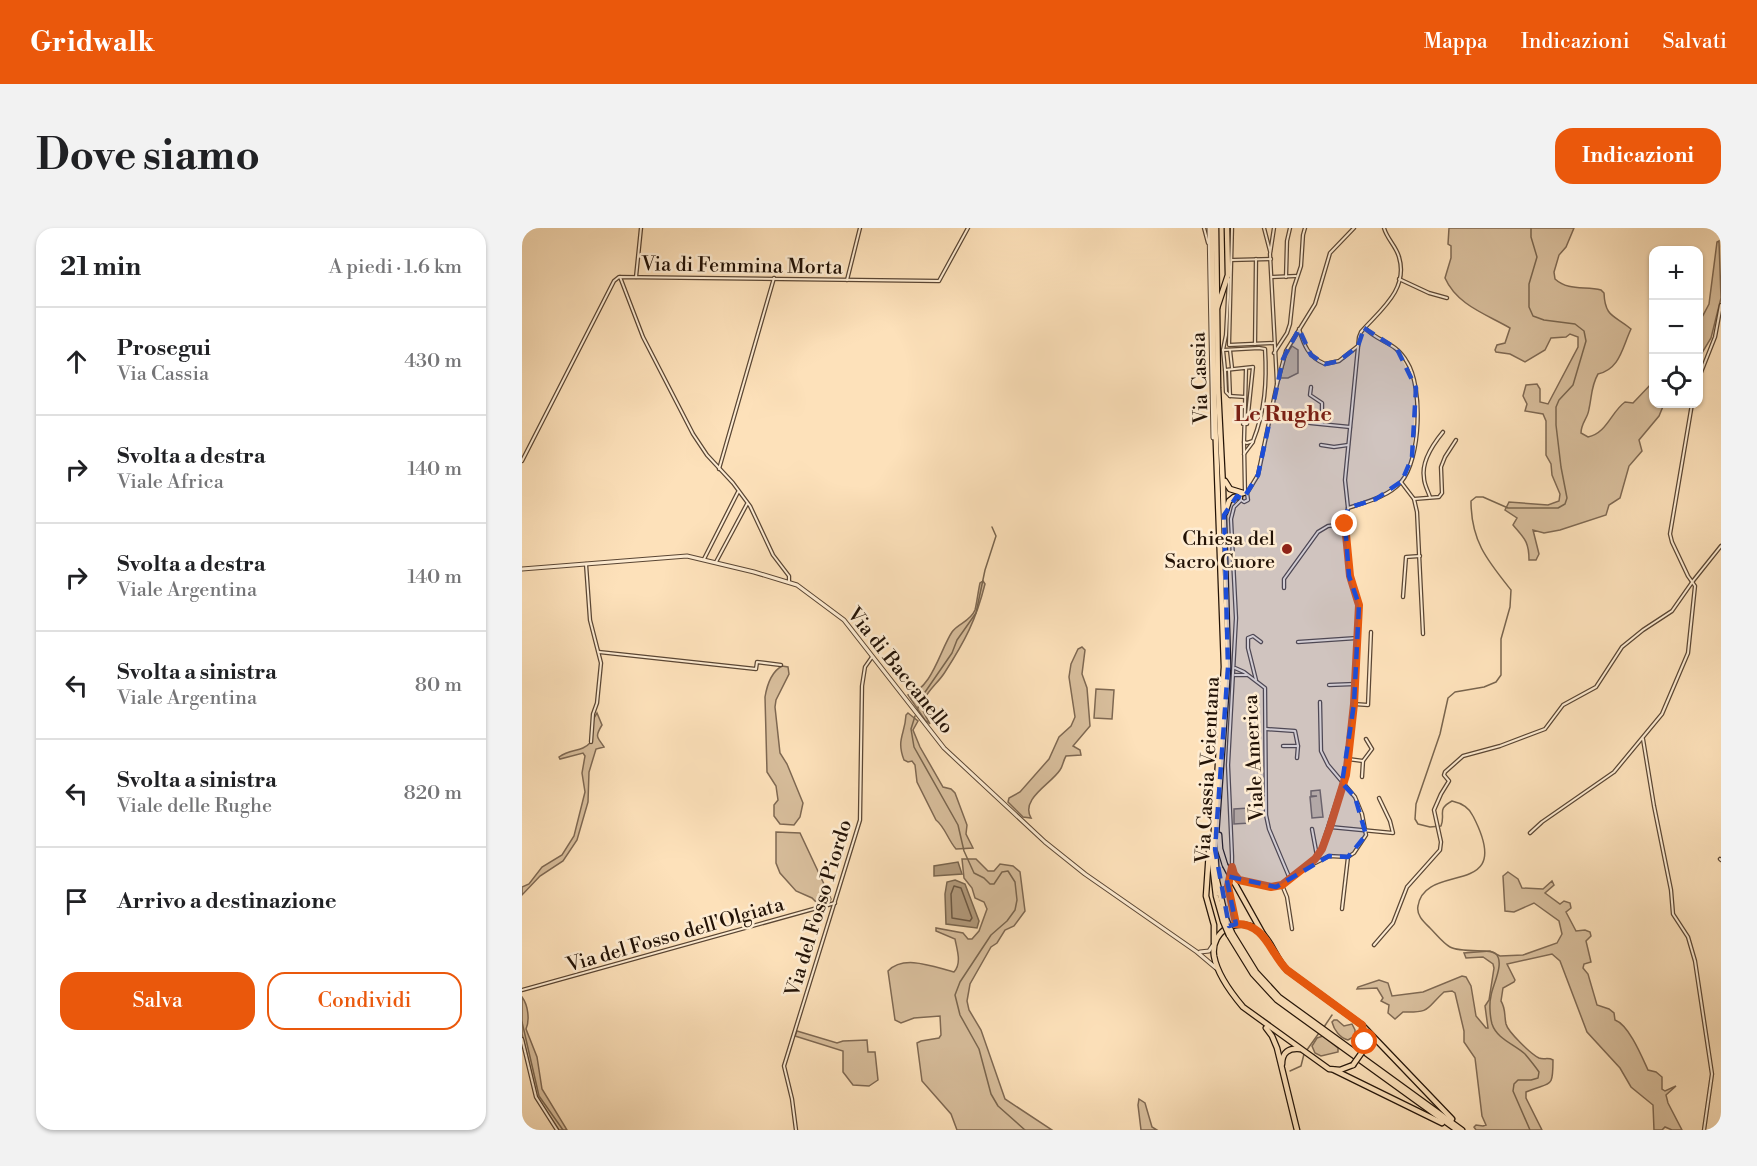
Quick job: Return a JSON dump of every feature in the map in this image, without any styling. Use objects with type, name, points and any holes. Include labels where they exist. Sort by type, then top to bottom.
[{"type":"main road","name":"Via Cassia","points":[[1212,228],[1224,515]]},
{"type":"main road","name":"Via Cassia","points":[[1212,228],[1214,388],[1220,527]]},
{"type":"main road","points":[[1216,311],[1227,275],[1230,228]]},
{"type":"main road","points":[[1213,438],[1215,480],[1218,488]]},
{"type":"main road","points":[[1222,470],[1227,486],[1243,495]]},
{"type":"main road","points":[[1224,515],[1229,501],[1243,495]]},
{"type":"main road","name":"Via Cassia Veientana","points":[[1224,515],[1228,667],[1216,811],[1216,862],[1225,920],[1246,958],[1279,997],[1319,1029],[1464,1130]]},
{"type":"main road","name":"Via Cassia Veientana","points":[[1217,799],[1224,667],[1220,527]]},
{"type":"main road","points":[[1216,811],[1220,849],[1225,865],[1278,960],[1287,970],[1362,1025],[1464,1130]]},
{"type":"main road","points":[[1216,811],[1211,823],[1207,904],[1214,925],[1214,956],[1220,971],[1239,1002],[1261,1022],[1323,1065],[1455,1130]]},
{"type":"main road","points":[[1214,943],[1222,931],[1236,924],[1250,926],[1263,934]]},
{"type":"main road","points":[[1261,1022],[1272,1036],[1297,1130]]},
{"type":"main road","points":[[1334,1070],[1343,1070],[1353,1065],[1365,1048],[1362,1025]]},
{"type":"main road","name":"Via Cassia Veientana","points":[[1325,1033],[1455,1130]]},
{"type":"main road","points":[[1282,1069],[1282,1057],[1287,1051],[1293,1048],[1304,1051]]},
{"type":"street","points":[[636,277],[641,228]]},
{"type":"street","points":[[847,279],[860,228]]},
{"type":"street","name":"Via di Femmina Morta","points":[[522,461],[614,281],[620,277],[940,281],[968,228]]},
{"type":"street","points":[[1204,228],[1210,249]]},
{"type":"street","points":[[1212,228],[1210,249],[1213,438]]},
{"type":"street","points":[[1230,228],[1232,260],[1228,345],[1274,343]]},
{"type":"street","points":[[1229,370],[1223,350],[1228,300],[1230,228]]},
{"type":"street","points":[[1264,228],[1271,259],[1277,384]]},
{"type":"street","points":[[1270,254],[1274,228]]},
{"type":"street","points":[[1286,276],[1290,228]]},
{"type":"street","points":[[1274,353],[1287,333],[1292,314],[1294,287],[1301,266],[1305,228]]},
{"type":"street","points":[[1348,857],[1335,855],[1309,866],[1282,885],[1271,887],[1239,880],[1232,867],[1228,765],[1235,668],[1236,612],[1231,519],[1234,507],[1258,475],[1286,351],[1315,304],[1330,253],[1354,228]]},
{"type":"street","points":[[1309,866],[1317,856],[1330,827],[1348,759],[1354,704],[1359,602],[1350,576],[1345,524],[1348,508],[1345,480],[1359,336],[1392,299],[1399,279],[1399,256],[1384,228]]},
{"type":"street","points":[[1255,344],[1256,259]]},
{"type":"street","points":[[1232,260],[1271,259]]},
{"type":"street","points":[[1272,277],[1297,276]]},
{"type":"street","points":[[620,277],[640,330],[700,446],[748,503],[773,555],[788,575],[789,581]]},
{"type":"street","points":[[719,469],[774,278]]},
{"type":"street","points":[[1399,279],[1447,298]]},
{"type":"street","points":[[1703,367],[1714,339],[1721,305]]},
{"type":"street","points":[[1348,508],[1376,499],[1401,482],[1408,470],[1414,446],[1416,388],[1407,362],[1391,343],[1372,336],[1364,328]]},
{"type":"street","points":[[1299,329],[1311,356],[1325,364],[1339,361],[1358,346]]},
{"type":"street","points":[[1223,350],[1259,348],[1265,350],[1267,384],[1264,407],[1253,441],[1244,454]]},
{"type":"street","points":[[1230,350],[1226,392],[1230,396],[1246,397]]},
{"type":"street","points":[[1229,370],[1253,367],[1251,400],[1247,424],[1244,424]]},
{"type":"street","points":[[1243,495],[1246,369]]},
{"type":"street","points":[[1311,387],[1310,395],[1322,403],[1322,423]]},
{"type":"street","points":[[1530,833],[1542,822],[1614,772],[1643,739],[1664,711],[1688,653],[1696,589],[1670,536],[1691,408]]},
{"type":"street","points":[[1302,420],[1336,427],[1350,427]]},
{"type":"street","points":[[1431,497],[1424,479],[1424,471],[1434,444],[1443,432]]},
{"type":"street","points":[[1414,499],[1439,496],[1443,493],[1441,466],[1456,440]]},
{"type":"street","points":[[1244,442],[1253,441]]},
{"type":"street","points":[[1321,445],[1334,447],[1348,445]]},
{"type":"street","points":[[1401,482],[1414,499],[1424,634]]},
{"type":"street","points":[[704,559],[739,491]]},
{"type":"street","points":[[716,562],[748,503]]},
{"type":"street","points":[[1284,588],[1284,579],[1318,532],[1328,526],[1345,524]]},
{"type":"street","points":[[1374,945],[1393,923],[1407,886],[1440,850],[1440,836],[1434,810],[1449,781],[1444,776],[1445,772],[1471,753],[1500,746],[1545,729],[1563,705],[1599,684],[1622,646],[1672,611],[1721,546]]},
{"type":"street","name":"Via di Baccanello","points":[[522,569],[680,556],[704,559],[789,581],[806,590],[840,616],[944,748],[1045,842],[1084,874],[1197,952],[1220,971]]},
{"type":"street","points":[[1403,597],[1406,557],[1420,556]]},
{"type":"street","points":[[586,564],[591,623],[601,664],[591,742]]},
{"type":"street","points":[[1354,704],[1368,705],[1371,632]]},
{"type":"street","points":[[1256,680],[1248,648],[1248,638],[1253,636],[1261,642]]},
{"type":"street","points":[[1298,642],[1357,638]]},
{"type":"street","points":[[599,652],[756,669],[757,662],[781,665]]},
{"type":"street","name":"Via del Fosso Piordo","points":[[795,1130],[792,1099],[784,1066],[860,818],[862,686],[865,667],[872,657]]},
{"type":"street","name":"Viale America","points":[[1235,668],[1266,688],[1266,818],[1290,879]]},
{"type":"street","name":"Viale America","points":[[1234,675],[1250,676]]},
{"type":"street","points":[[1329,685],[1355,684]]},
{"type":"street","points":[[1320,702],[1323,758],[1355,797],[1366,831],[1363,842],[1348,857],[1342,909]]},
{"type":"street","points":[[1266,729],[1294,730],[1298,746],[1297,758]]},
{"type":"street","points":[[1362,777],[1362,761],[1372,749],[1366,739]]},
{"type":"street","points":[[1643,739],[1672,892],[1673,914],[1689,940],[1695,961],[1712,1074],[1704,1130]]},
{"type":"street","points":[[1283,746],[1298,746]]},
{"type":"street","points":[[1348,759],[1362,761]]},
{"type":"street","points":[[1330,827],[1393,833],[1379,798]]},
{"type":"street","points":[[1312,830],[1317,856]]},
{"type":"street","points":[[1232,867],[1228,886],[1236,924]]},
{"type":"street","points":[[1282,885],[1287,897],[1292,929]]},
{"type":"street","name":"Via del Fosso dell'Olgiata","points":[[522,990],[835,903]]},
{"type":"street","points":[[1197,952],[1208,952],[1214,943]]},
{"type":"street","points":[[522,1039],[536,1097],[557,1130]]},
{"type":"highlighted area","points":[[1364,328],[1397,349],[1416,388],[1412,457],[1402,481],[1376,499],[1348,508],[1345,524],[1349,576],[1359,605],[1354,704],[1342,783],[1355,797],[1366,835],[1348,857],[1329,856],[1276,887],[1226,876],[1236,924],[1229,926],[1215,849],[1228,667],[1224,515],[1237,496],[1243,499],[1258,475],[1283,359],[1299,329],[1311,355],[1325,364],[1339,361],[1358,346]]},
{"type":"shaded area","points":[[1449,228],[1574,228],[1566,247],[1559,255],[1554,272],[1555,279],[1571,287],[1601,290],[1609,312],[1631,329],[1616,363],[1598,374],[1596,378],[1581,433],[1588,437],[1600,431],[1620,406],[1625,402],[1633,403],[1649,386],[1649,408],[1662,408],[1659,416],[1639,440],[1642,451],[1629,466],[1620,498],[1609,505],[1606,515],[1560,530],[1544,533],[1533,530],[1539,554],[1536,560],[1529,560],[1525,540],[1513,525],[1517,518],[1505,510],[1509,502],[1548,505],[1559,501],[1560,494],[1546,455],[1546,421],[1543,414],[1525,411],[1527,404],[1523,396],[1526,385],[1537,384],[1540,389],[1540,402],[1548,404],[1578,347],[1578,337],[1570,334],[1566,337],[1551,338],[1545,350],[1525,362],[1510,354],[1496,352],[1497,345],[1505,343],[1510,328],[1473,308],[1450,287],[1445,278],[1451,258],[1451,246],[1448,244]]},
{"type":"shaded area","points":[[1719,241],[1721,298],[1711,338],[1703,351],[1703,315],[1709,304],[1717,242]]},
{"type":"shaded area","points":[[1292,346],[1298,350],[1298,373],[1288,378],[1280,378],[1286,355]]},
{"type":"shaded area","points":[[983,581],[985,584],[982,597],[969,630],[945,672],[923,702],[923,710],[930,724],[908,695],[923,685],[952,632],[973,614],[980,583]]},
{"type":"shaded area","points":[[1082,647],[1085,650],[1082,674],[1087,688],[1090,726],[1073,746],[1080,750],[1081,755],[1066,756],[1060,770],[1033,798],[1029,811],[1031,818],[1023,817],[1008,802],[1009,798],[1020,792],[1049,759],[1059,737],[1071,726],[1075,717],[1069,677],[1071,664],[1078,649]]},
{"type":"shaded area","points":[[782,666],[788,667],[789,674],[776,700],[775,707],[780,753],[803,803],[800,817],[794,825],[780,824],[774,816],[774,805],[778,800],[776,786],[767,772],[765,697],[770,679]]},
{"type":"shaded area","points":[[1096,689],[1114,690],[1112,719],[1094,718]]},
{"type":"shaded area","points":[[597,713],[602,725],[598,737],[604,747],[596,749],[589,772],[588,802],[577,840],[563,861],[540,876],[522,895],[522,887],[529,884],[542,867],[562,855],[574,836],[585,792],[582,773],[585,756],[583,753],[560,759],[559,757],[584,748],[591,742],[593,720]]},
{"type":"shaded area","points":[[908,713],[918,721],[913,730],[943,787],[955,793],[967,825],[966,834],[973,848],[956,849],[936,820],[917,782],[915,765],[912,761],[904,760],[901,742]]},
{"type":"shaded area","points":[[1320,790],[1323,817],[1312,818],[1310,797],[1317,796],[1311,796],[1311,791]]},
{"type":"shaded area","points":[[1249,808],[1250,823],[1234,824],[1234,809]]},
{"type":"shaded area","points":[[776,832],[800,833],[830,901],[818,904],[812,898],[796,891],[780,873],[776,863]]},
{"type":"shaded area","points":[[962,859],[976,859],[988,871],[994,871],[1000,864],[1013,866],[1020,872],[1025,911],[1014,926],[1005,930],[997,943],[991,947],[970,984],[967,1001],[969,1010],[981,1030],[1005,1099],[1052,1130],[957,1130],[951,1114],[922,1081],[917,1043],[939,1038],[941,1035],[940,1016],[914,1018],[901,1023],[895,1020],[888,971],[902,963],[920,963],[954,972],[958,961],[955,939],[936,931],[936,928],[963,933],[968,939],[972,939],[979,931],[987,909],[984,902],[975,898],[972,888],[964,878]]},
{"type":"shaded area","points":[[1508,872],[1518,879],[1522,888],[1543,889],[1552,881],[1554,885],[1545,893],[1560,904],[1564,901],[1570,903],[1571,908],[1566,912],[1576,931],[1590,932],[1591,936],[1586,941],[1591,962],[1584,964],[1583,968],[1588,974],[1597,1005],[1614,1013],[1615,1020],[1625,1028],[1648,1070],[1662,1077],[1662,1089],[1665,1091],[1676,1086],[1666,1095],[1682,1130],[1665,1127],[1662,1130],[1654,1130],[1653,1105],[1631,1087],[1620,1068],[1587,1032],[1560,961],[1552,954],[1507,964],[1515,980],[1503,988],[1501,1001],[1506,1024],[1515,1037],[1539,1058],[1553,1060],[1549,1083],[1526,1092],[1526,1098],[1542,1130],[1476,1130],[1474,1127],[1486,1125],[1482,1116],[1475,1058],[1464,1042],[1464,1031],[1455,993],[1444,992],[1428,1008],[1419,1012],[1403,1012],[1395,1019],[1388,1013],[1389,1005],[1381,1001],[1383,998],[1377,988],[1357,989],[1379,980],[1388,983],[1392,996],[1423,992],[1462,976],[1466,977],[1471,986],[1476,1016],[1488,1028],[1485,1006],[1489,1000],[1493,964],[1483,957],[1466,958],[1464,953],[1490,951],[1500,956],[1523,955],[1557,943],[1562,934],[1559,921],[1534,903],[1514,912],[1505,911],[1503,876]]},
{"type":"shaded area","points":[[522,997],[528,1013],[526,1029],[537,1057],[542,1089],[567,1130],[559,1130],[537,1097],[522,1034]]},
{"type":"shaded area","points":[[1334,1020],[1344,1026],[1352,1024],[1355,1036],[1348,1040],[1342,1037],[1334,1028],[1332,1022]]},
{"type":"shaded area","points":[[797,1031],[837,1043],[867,1040],[868,1052],[875,1052],[878,1080],[869,1086],[853,1085],[843,1072],[843,1051],[795,1036]]},
{"type":"shaded area","points":[[1323,1036],[1338,1048],[1338,1052],[1321,1056],[1315,1053],[1312,1046],[1317,1038]]},
{"type":"shaded area","points":[[1139,1099],[1145,1103],[1152,1127],[1157,1130],[1141,1130]]},
{"type":"water","points":[[958,862],[962,874],[934,876],[934,866]]},
{"type":"water","points":[[955,880],[965,884],[979,921],[977,928],[946,924],[947,882]]},
{"type":"waterway","points":[[1530,1130],[1513,1091],[1514,1084],[1518,1080],[1538,1078],[1539,1072],[1525,1054],[1498,1034],[1492,1024],[1490,1002],[1498,974],[1498,957],[1492,952],[1450,947],[1425,923],[1418,912],[1424,892],[1436,884],[1465,876],[1477,870],[1484,859],[1484,842],[1471,813],[1459,803],[1452,801],[1444,807],[1441,826],[1430,827],[1418,824],[1415,819],[1416,804],[1440,734],[1448,698],[1455,692],[1484,687],[1496,682],[1501,675],[1501,639],[1510,607],[1511,590],[1488,559],[1477,539],[1471,501],[1476,497],[1483,497],[1508,508],[1558,508],[1565,504],[1567,498],[1561,467],[1556,407],[1559,400],[1573,385],[1586,341],[1584,331],[1575,324],[1544,320],[1533,316],[1529,307],[1529,284],[1537,257],[1531,237],[1531,228]]},
{"type":"waterway","points":[[917,711],[921,698],[976,613],[985,570],[996,536],[992,527]]},
{"type":"waterway","points":[[915,716],[911,729],[914,747],[958,825],[964,851],[974,873],[990,884],[994,884],[1002,872],[1008,871],[1015,882],[1017,900],[1015,910],[1007,921],[991,935],[960,982],[955,995],[960,1015],[979,1049],[991,1094],[998,1106],[1025,1130]]},
{"type":"waterway","points":[[1324,1027],[1332,1015]]},
{"type":"waterway","points":[[522,1022],[539,1096],[563,1130]]},
{"type":"waterway","points":[[1290,1071],[1301,1066],[1304,1054],[1319,1033]]},
{"type":"place","name":"Chiesa del Sacro Cuore","points":[[1287,549]]},
{"type":"district","name":"Le Rughe","points":[[1283,413]]},
{"type":"route","points":[[1345,524],[1350,576],[1359,605],[1354,704],[1346,775],[1330,827],[1322,849],[1315,859],[1282,885],[1271,887],[1239,880],[1232,867],[1228,886],[1236,924],[1250,926],[1263,934],[1278,960],[1287,970],[1362,1025],[1365,1042]]}]
